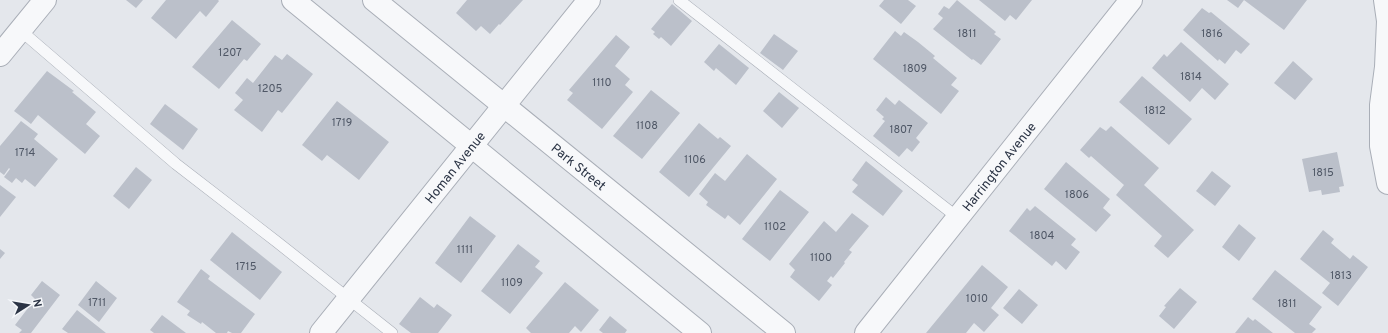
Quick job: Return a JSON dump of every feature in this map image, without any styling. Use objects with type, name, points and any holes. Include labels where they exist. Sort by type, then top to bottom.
[{"type":"street","points":[[0,55],[45,0]]},
{"type":"street","points":[[294,0],[700,333]]},
{"type":"street","name":"Park Street","points":[[374,0],[784,333]]},
{"type":"street","name":"Homan Avenue","points":[[320,333],[589,0]]},
{"type":"street","name":"Harrington Avenue","points":[[866,333],[1131,0]]},
{"type":"street","points":[[1385,0],[1388,21],[1381,146],[1388,183]]},
{"type":"lane","points":[[679,0],[957,217]]},
{"type":"lane","points":[[20,30],[176,164],[392,333]]},
{"type":"building","points":[[126,0],[143,0],[136,8]]},
{"type":"building","points":[[166,0],[219,1],[206,17],[200,11],[176,39],[151,18]]},
{"type":"building","points":[[467,0],[523,0],[490,34],[481,26],[476,31],[456,13]]},
{"type":"building","points":[[884,0],[908,0],[916,6],[901,24],[879,6]]},
{"type":"building","points":[[957,0],[996,32],[994,34],[1001,39],[981,65],[973,59],[972,60],[933,29],[943,18],[938,14],[944,6],[949,9]]},
{"type":"building","points":[[979,0],[1032,0],[1016,20],[1010,15],[1005,21]]},
{"type":"building","points":[[1227,0],[1244,0],[1238,8]]},
{"type":"building","points":[[1244,0],[1307,0],[1284,30]]},
{"type":"building","points":[[672,4],[692,21],[671,46],[661,37],[659,39],[653,34],[655,32],[651,29]]},
{"type":"building","points":[[1202,8],[1209,13],[1211,12],[1250,44],[1241,54],[1236,50],[1225,64],[1219,59],[1218,61],[1183,30]]},
{"type":"building","points":[[232,20],[261,44],[247,61],[244,59],[219,89],[192,67]]},
{"type":"building","points":[[895,31],[901,36],[904,32],[918,42],[935,56],[933,58],[957,78],[951,85],[959,91],[941,114],[873,59]]},
{"type":"building","points":[[774,34],[798,51],[783,70],[760,53]]},
{"type":"building","points":[[616,35],[630,47],[615,66],[630,79],[625,85],[633,92],[602,129],[567,100],[573,93],[569,90]]},
{"type":"building","points":[[1181,42],[1229,84],[1215,100],[1202,88],[1190,102],[1152,68],[1164,54],[1167,57]]},
{"type":"building","points":[[719,44],[749,68],[736,85],[716,68],[714,71],[704,62]]},
{"type":"building","points":[[287,54],[313,74],[282,113],[278,110],[262,132],[234,110],[243,100],[235,93],[247,78],[253,83],[275,55],[282,60]]},
{"type":"building","points":[[1293,61],[1313,79],[1295,100],[1274,83]]},
{"type":"building","points":[[47,71],[74,91],[72,92],[96,112],[86,124],[100,136],[85,154],[38,115],[31,124],[14,111]]},
{"type":"building","points":[[1142,76],[1192,119],[1169,145],[1119,102]]},
{"type":"building","points":[[651,90],[680,113],[642,159],[613,136]]},
{"type":"building","points":[[779,92],[799,108],[782,128],[763,111]]},
{"type":"building","points":[[886,97],[895,105],[899,100],[928,123],[916,138],[920,142],[912,152],[907,148],[899,157],[873,136],[885,121],[882,119],[884,117],[876,110]]},
{"type":"building","points":[[337,101],[389,142],[359,180],[327,155],[322,161],[302,145]]},
{"type":"building","points":[[165,104],[198,129],[183,150],[150,124]]},
{"type":"building","points":[[21,121],[38,134],[34,139],[58,159],[35,187],[25,179],[22,183],[16,178],[12,183],[4,177],[10,169],[9,168],[4,175],[0,172],[0,146]]},
{"type":"building","points":[[699,123],[718,139],[720,137],[731,146],[689,197],[659,172]]},
{"type":"building","points":[[1111,126],[1159,168],[1144,185],[1194,230],[1168,258],[1154,246],[1162,236],[1116,195],[1124,185],[1091,156],[1089,158],[1080,150],[1100,127],[1106,131]]},
{"type":"building","points":[[1337,152],[1344,186],[1339,187],[1340,192],[1322,195],[1321,190],[1309,192],[1302,159]]},
{"type":"building","points":[[747,154],[777,179],[740,225],[728,215],[725,219],[706,205],[708,202],[699,194],[715,173],[725,181]]},
{"type":"building","points":[[866,161],[903,191],[883,216],[852,192],[858,185],[852,180]]},
{"type":"building","points":[[1066,162],[1110,199],[1103,208],[1111,215],[1096,232],[1044,189]]},
{"type":"building","points":[[136,167],[152,180],[129,209],[113,196]]},
{"type":"building","points":[[1212,171],[1231,186],[1215,206],[1196,191]]},
{"type":"building","points":[[0,185],[16,197],[0,217]]},
{"type":"building","points":[[780,190],[809,212],[770,261],[742,239]]},
{"type":"building","points":[[1035,206],[1076,239],[1071,245],[1080,252],[1066,270],[1056,261],[1052,266],[1009,231],[1027,208],[1030,211]]},
{"type":"building","points":[[852,213],[869,226],[849,250],[852,252],[844,262],[845,263],[833,278],[831,276],[827,281],[832,285],[819,301],[790,277],[795,270],[789,264],[824,221],[836,232]]},
{"type":"building","points":[[470,216],[496,236],[461,283],[435,263]]},
{"type":"building","points":[[1239,224],[1256,238],[1239,261],[1222,247]]},
{"type":"building","points":[[1323,230],[1334,239],[1331,243],[1350,259],[1353,255],[1368,267],[1338,306],[1322,293],[1330,283],[1300,259]]},
{"type":"building","points":[[232,232],[282,272],[260,300],[210,260]]},
{"type":"building","points":[[518,244],[540,261],[535,267],[543,273],[510,314],[481,291]]},
{"type":"building","points":[[0,249],[5,253],[0,259]]},
{"type":"building","points":[[982,265],[1008,287],[991,308],[999,315],[984,332],[974,323],[966,333],[926,333]]},
{"type":"building","points":[[201,269],[210,276],[208,279],[255,314],[241,333],[232,333],[228,331],[227,333],[216,333],[202,322],[201,324],[187,315],[190,311],[177,302]]},
{"type":"building","points":[[1275,270],[1322,307],[1309,324],[1316,329],[1312,333],[1295,333],[1252,299]]},
{"type":"building","points":[[42,281],[60,295],[31,333],[19,333],[22,330],[15,325],[35,299],[31,295]]},
{"type":"building","points":[[96,281],[117,298],[99,322],[78,305]]},
{"type":"building","points":[[565,282],[599,310],[581,332],[575,326],[569,333],[531,333],[526,328]]},
{"type":"building","points":[[1180,288],[1197,302],[1174,329],[1159,316],[1166,307],[1164,306]]},
{"type":"building","points":[[1019,289],[1038,305],[1022,324],[1003,308]]},
{"type":"building","points":[[420,297],[434,308],[437,304],[452,315],[438,333],[411,333],[399,324]]},
{"type":"building","points":[[77,310],[106,333],[68,333],[62,329]]},
{"type":"building","points":[[162,315],[186,333],[154,333],[150,330]]},
{"type":"building","points":[[610,316],[627,330],[625,333],[603,333],[599,330]]},
{"type":"building","points":[[1248,317],[1253,321],[1255,319],[1273,333],[1235,333]]}]
